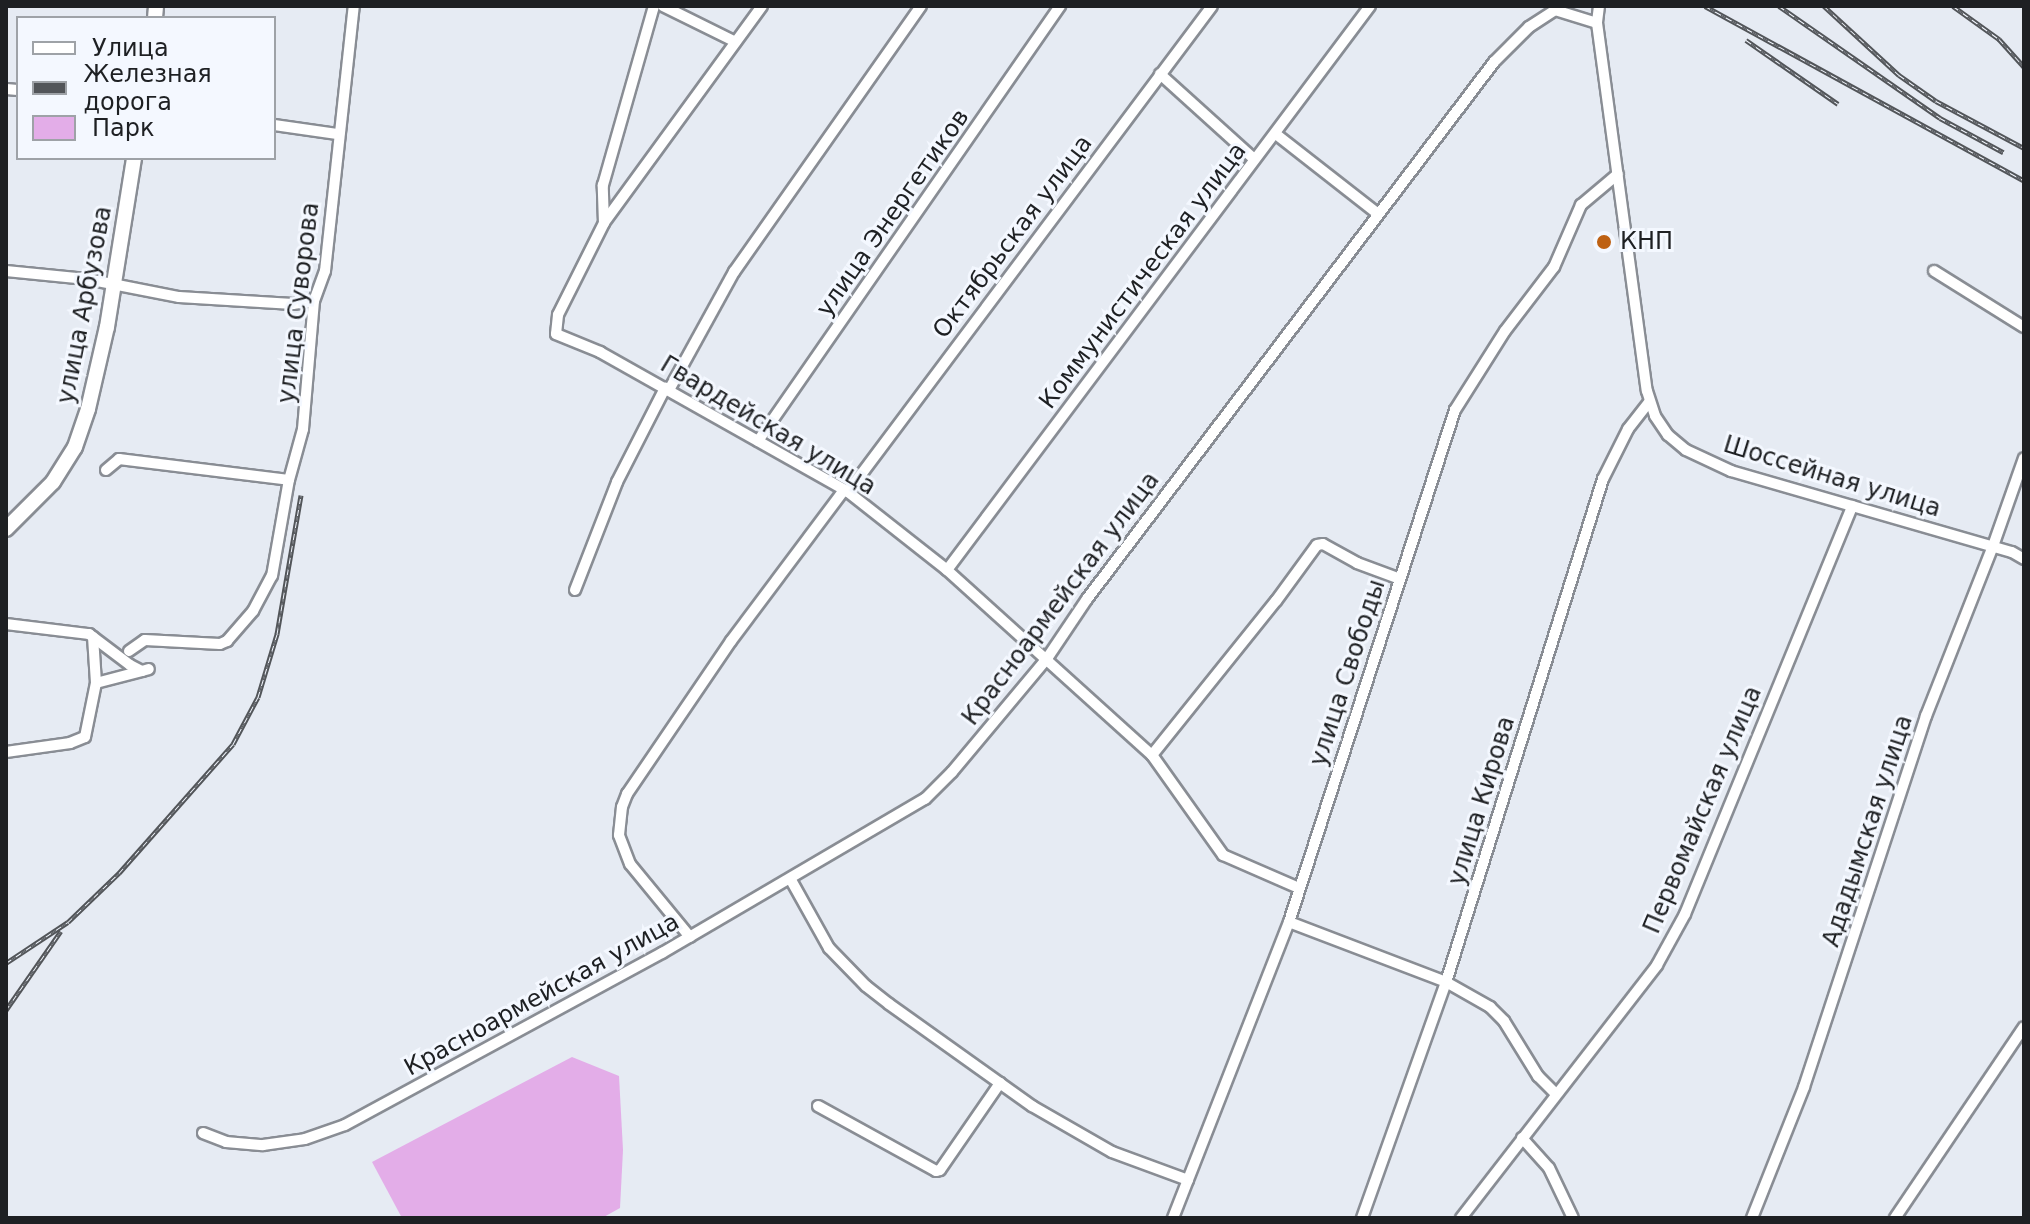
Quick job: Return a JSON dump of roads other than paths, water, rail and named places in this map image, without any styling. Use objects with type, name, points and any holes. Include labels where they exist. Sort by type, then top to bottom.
[{"type":"street","name":"улица Суворова","points":[[129,651],[145,640],[220,644],[235,634],[272,576],[289,480],[303,429],[314,301],[325,271],[337,134],[354,6]]},
{"type":"street","points":[[604,223],[603,185],[654,6]]},
{"type":"street","points":[[663,6],[736,42]]},
{"type":"street","points":[[604,223],[762,6]]},
{"type":"street","points":[[575,590],[617,482],[734,272],[921,6]]},
{"type":"street","name":"улица Энергетиков","points":[[758,441],[1060,6]]},
{"type":"street","name":"Октябрьская улица","points":[[690,937],[630,864],[619,835],[622,807],[731,641],[1212,6]]},
{"type":"street","name":"Коммунистическая улица","points":[[947,570],[1254,159],[1277,135],[1370,6]]},
{"type":"street","name":"Шоссейная улица","points":[[1599,6],[1597,23],[1649,402],[1668,435],[1686,450],[1731,471],[1993,546],[2024,559]]},
{"type":"street","name":"Красноармейская улица","points":[[203,1133],[226,1142],[263,1145],[328,1133],[690,937],[925,799],[952,772],[1048,657],[1087,599],[1494,62],[1529,27],[1561,8],[1597,23]]},
{"type":"street","points":[[1160,74],[1254,159]]},
{"type":"street","points":[[276,125],[337,134]]},
{"type":"street","points":[[1277,135],[1377,213]]},
{"type":"street","name":"улица Арбузова","points":[[6,529],[53,482],[75,447],[88,409],[114,286],[134,160]]},
{"type":"street","name":"улица Свободы","points":[[1173,1218],[1289,922],[1455,410],[1505,331],[1554,267],[1581,205],[1618,174]]},
{"type":"street","name":"Гвардейская улица","points":[[604,223],[558,315],[556,334],[600,352],[846,491],[947,570],[1048,657],[1152,755],[1215,848],[1234,861],[1299,888]]},
{"type":"street","points":[[6,271],[49,273],[114,286],[230,302],[293,304],[314,301]]},
{"type":"street","points":[[1934,271],[2024,327]]},
{"type":"street","name":"улица Кирова","points":[[1362,1218],[1446,982],[1603,479],[1628,429],[1649,402]]},
{"type":"street","name":"Ададымская улица","points":[[1752,1218],[1804,1087],[1926,716],[2024,458]]},
{"type":"street","points":[[106,470],[119,459],[289,480]]},
{"type":"street","name":"Первомайская улица","points":[[1461,1218],[1486,1190],[1555,1093],[1657,965],[1685,914],[1852,506]]},
{"type":"street","points":[[1152,755],[1317,545],[1323,544],[1357,563],[1400,579]]},
{"type":"street","points":[[6,624],[65,628],[93,637],[145,670],[96,683]]},
{"type":"street","points":[[6,752],[70,743],[85,737],[96,683],[93,637]]},
{"type":"street","points":[[791,880],[829,948],[889,1004],[1032,1106],[1112,1152],[1188,1180]]},
{"type":"street","points":[[1289,922],[1446,982],[1498,1013],[1538,1076],[1555,1093]]},
{"type":"street","points":[[1895,1218],[2024,1027]]},
{"type":"street","points":[[818,1106],[936,1171],[940,1170],[1000,1083]]},
{"type":"street","points":[[1522,1138],[1549,1168],[1573,1218]]},
{"type":"railway","points":[[1705,6],[2024,181]]},
{"type":"railway","points":[[1779,6],[1940,118],[2003,152]]},
{"type":"railway","points":[[1824,6],[1899,75],[1936,101],[2024,148]]},
{"type":"railway","points":[[1953,6],[1999,39],[2024,67]]},
{"type":"railway","points":[[1746,40],[1838,104]]},
{"type":"railway","points":[[6,963],[68,922],[119,873],[233,744],[258,697],[277,634],[301,495]]},
{"type":"railway","points":[[6,1010],[61,931]]},
{"type":"place","name":"КНП","points":[[1604,242]]}]
